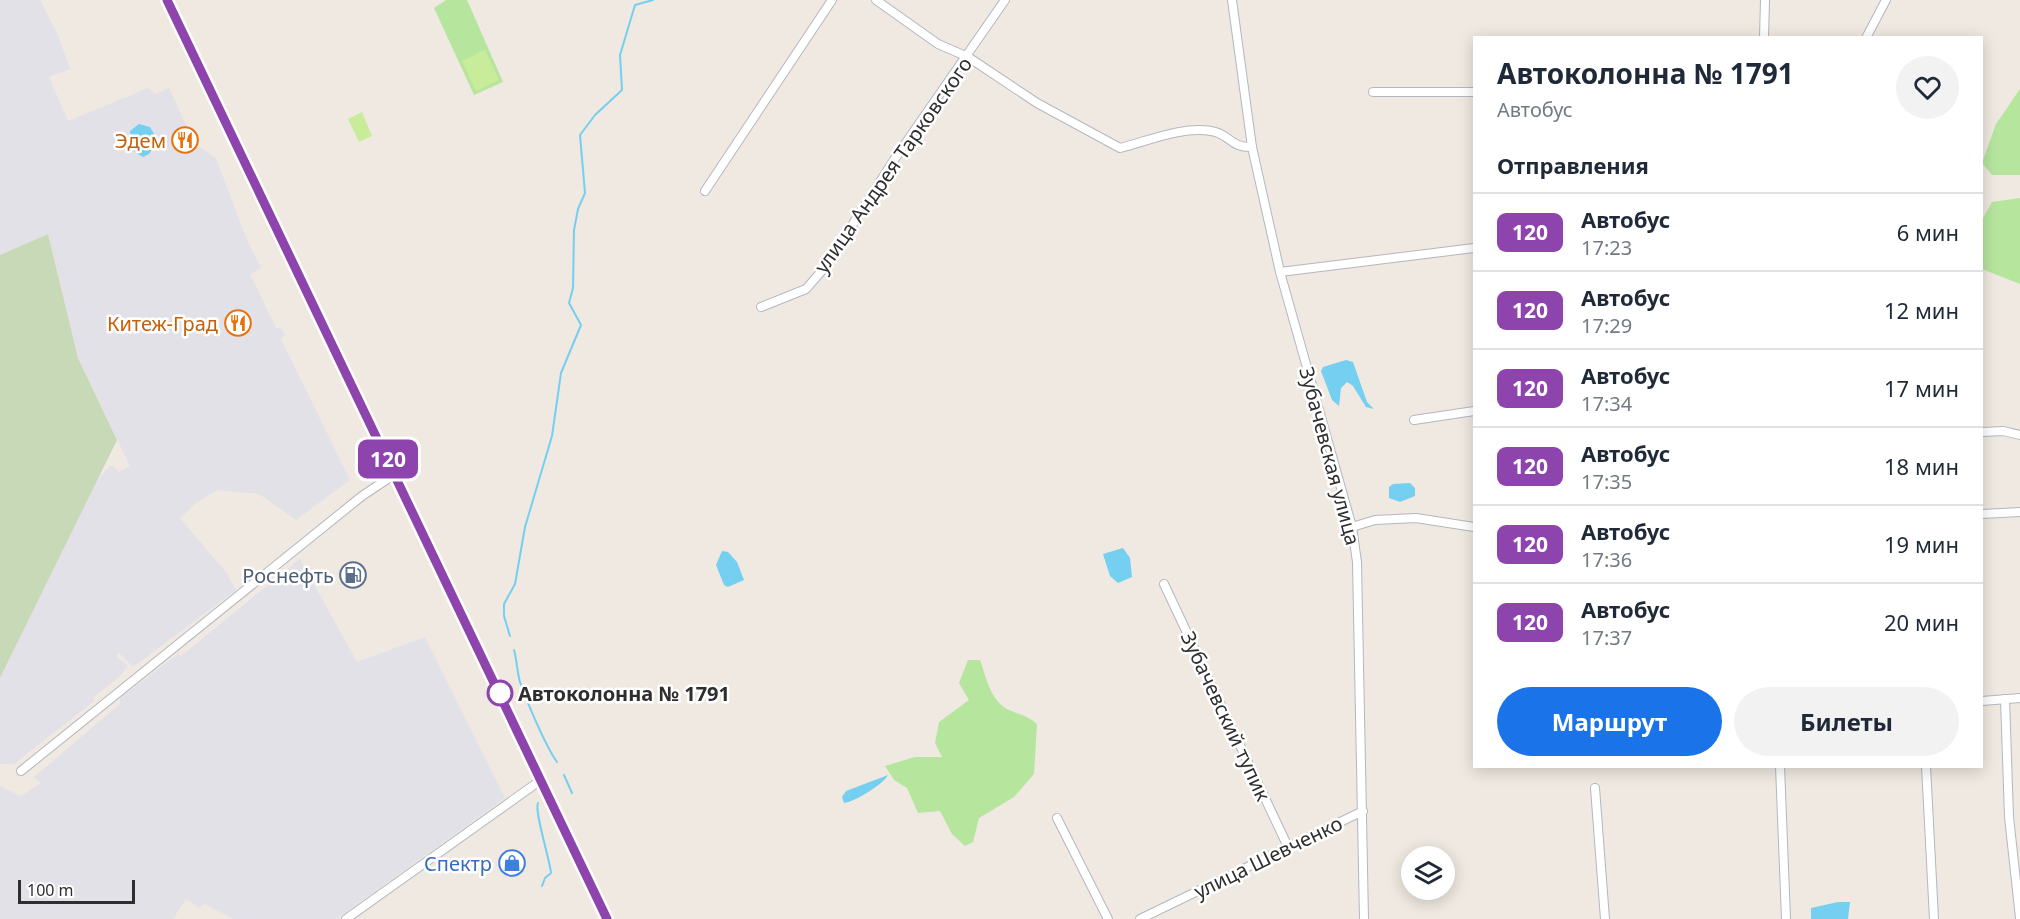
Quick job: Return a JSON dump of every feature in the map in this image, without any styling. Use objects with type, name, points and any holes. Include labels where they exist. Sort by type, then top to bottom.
[{"type":"main road","points":[[167,0],[607,919]]},
{"type":"street","points":[[705,191],[832,0]]},
{"type":"street","points":[[876,0],[938,44],[968,57],[1036,102],[1120,148],[1198,129],[1215,131],[1239,147],[1252,147]]},
{"type":"street","name":"улица Андрея Тарковского","points":[[761,307],[806,289],[826,266],[896,157],[968,57],[1005,0]]},
{"type":"street","name":"Зубачевская улица","points":[[1232,0],[1252,147],[1280,272],[1352,527],[1357,562],[1364,919]]},
{"type":"street","points":[[1764,36],[1765,0]]},
{"type":"street","points":[[1867,36],[1886,0]]},
{"type":"street","points":[[1373,92],[1473,92]]},
{"type":"street","points":[[1280,272],[1473,248]]},
{"type":"street","points":[[1414,420],[1473,411]]},
{"type":"street","points":[[1983,432],[2003,431],[2020,435]]},
{"type":"street","points":[[21,771],[362,496],[395,474]]},
{"type":"street","points":[[1983,514],[2020,512]]},
{"type":"street","points":[[1352,527],[1392,518],[1416,518],[1473,527]]},
{"type":"street","name":"Зубачевский тупик","points":[[1164,584],[1288,847]]},
{"type":"street","points":[[1983,701],[2020,698]]},
{"type":"street","points":[[2005,699],[2009,817],[2020,918]]},
{"type":"street","points":[[1780,768],[1786,919]]},
{"type":"street","points":[[1926,768],[1934,919]]},
{"type":"street","points":[[346,919],[541,780]]},
{"type":"street","points":[[1595,788],[1605,919]]},
{"type":"street","name":"улица Шевченко","points":[[1140,919],[1363,811]]},
{"type":"street","points":[[1057,818],[1108,919]]},
{"type":"shaded area","points":[[0,0],[40,0],[58,35],[70,69],[49,77],[68,121],[148,88],[155,94],[169,88],[195,144],[216,158],[247,240],[261,268],[250,274],[276,328],[282,329],[285,335],[281,339],[350,480],[296,520],[259,494],[217,490],[196,503],[180,518],[225,571],[236,590],[133,667],[119,653],[116,656],[128,666],[119,677],[93,698],[95,700],[89,705],[14,764],[0,764],[0,678],[97,480],[111,465],[119,472],[130,466],[78,358],[48,234],[0,255]]},
{"type":"shaded area","points":[[300,559],[357,662],[425,637],[505,798],[336,919],[233,919],[205,904],[200,908],[186,899],[173,919],[0,919],[0,786],[21,796],[41,783],[34,777],[120,704],[120,698],[178,654],[181,656]]},
{"type":"green space","points":[[446,0],[467,0],[503,82],[474,95],[434,8]]},
{"type":"green space","points":[[485,50],[499,80],[476,91],[462,61]]},
{"type":"green space","points":[[2020,89],[2020,175],[1992,175],[1983,164],[1996,124]]},
{"type":"green space","points":[[362,112],[372,136],[359,142],[348,119]]},
{"type":"green space","points":[[2020,198],[2020,284],[1983,269],[1983,218],[1992,202]]},
{"type":"green space","points":[[48,234],[78,358],[117,440],[0,678],[0,255]]},
{"type":"green space","points":[[968,660],[980,660],[989,687],[1001,705],[1037,724],[1034,774],[1014,797],[979,818],[973,842],[965,846],[952,834],[940,811],[918,813],[907,788],[894,780],[885,766],[915,757],[942,757],[935,743],[939,722],[969,700],[959,683]]},
{"type":"water","points":[[139,124],[150,127],[158,141],[149,154],[143,157],[132,150],[130,131]]},
{"type":"water","points":[[1346,360],[1353,362],[1367,402],[1374,409],[1366,407],[1353,386],[1347,382],[1341,388],[1339,406],[1332,400],[1321,371],[1323,367]]},
{"type":"water","points":[[1410,483],[1415,488],[1415,496],[1400,502],[1389,498],[1389,487],[1393,484]]},
{"type":"water","points":[[1123,548],[1130,558],[1132,577],[1118,583],[1110,576],[1103,554]]},
{"type":"water","points":[[722,551],[728,552],[737,562],[744,580],[728,587],[724,585],[716,565]]},
{"type":"water","points":[[888,775],[868,792],[844,803],[842,797],[846,791]]},
{"type":"water","points":[[1838,902],[1850,902],[1848,919],[1811,919],[1811,908]]},
{"type":"waterway","points":[[510,636],[504,616],[504,604],[515,584],[525,527],[552,436],[561,373],[581,325],[569,303],[573,288],[574,230],[578,209],[585,193],[580,135],[595,115],[622,90],[620,55],[635,5],[653,0]]},
{"type":"waterway","points":[[514,650],[523,690],[557,762]]},
{"type":"waterway","points":[[564,775],[572,793]]},
{"type":"waterway","points":[[538,803],[538,815],[551,873],[545,878],[542,886]]},
{"type":"bus line","name":"120","points":[[167,0],[607,919]]},
{"type":"place","name":"Эдем","points":[[185,140]]},
{"type":"place","name":"Китеж-Град","points":[[238,323]]},
{"type":"place","name":"Роснефть","points":[[353,575]]},
{"type":"place","name":"Автоколонна № 1791","points":[[500,693]]},
{"type":"place","name":"Спектр","points":[[512,863]]}]
